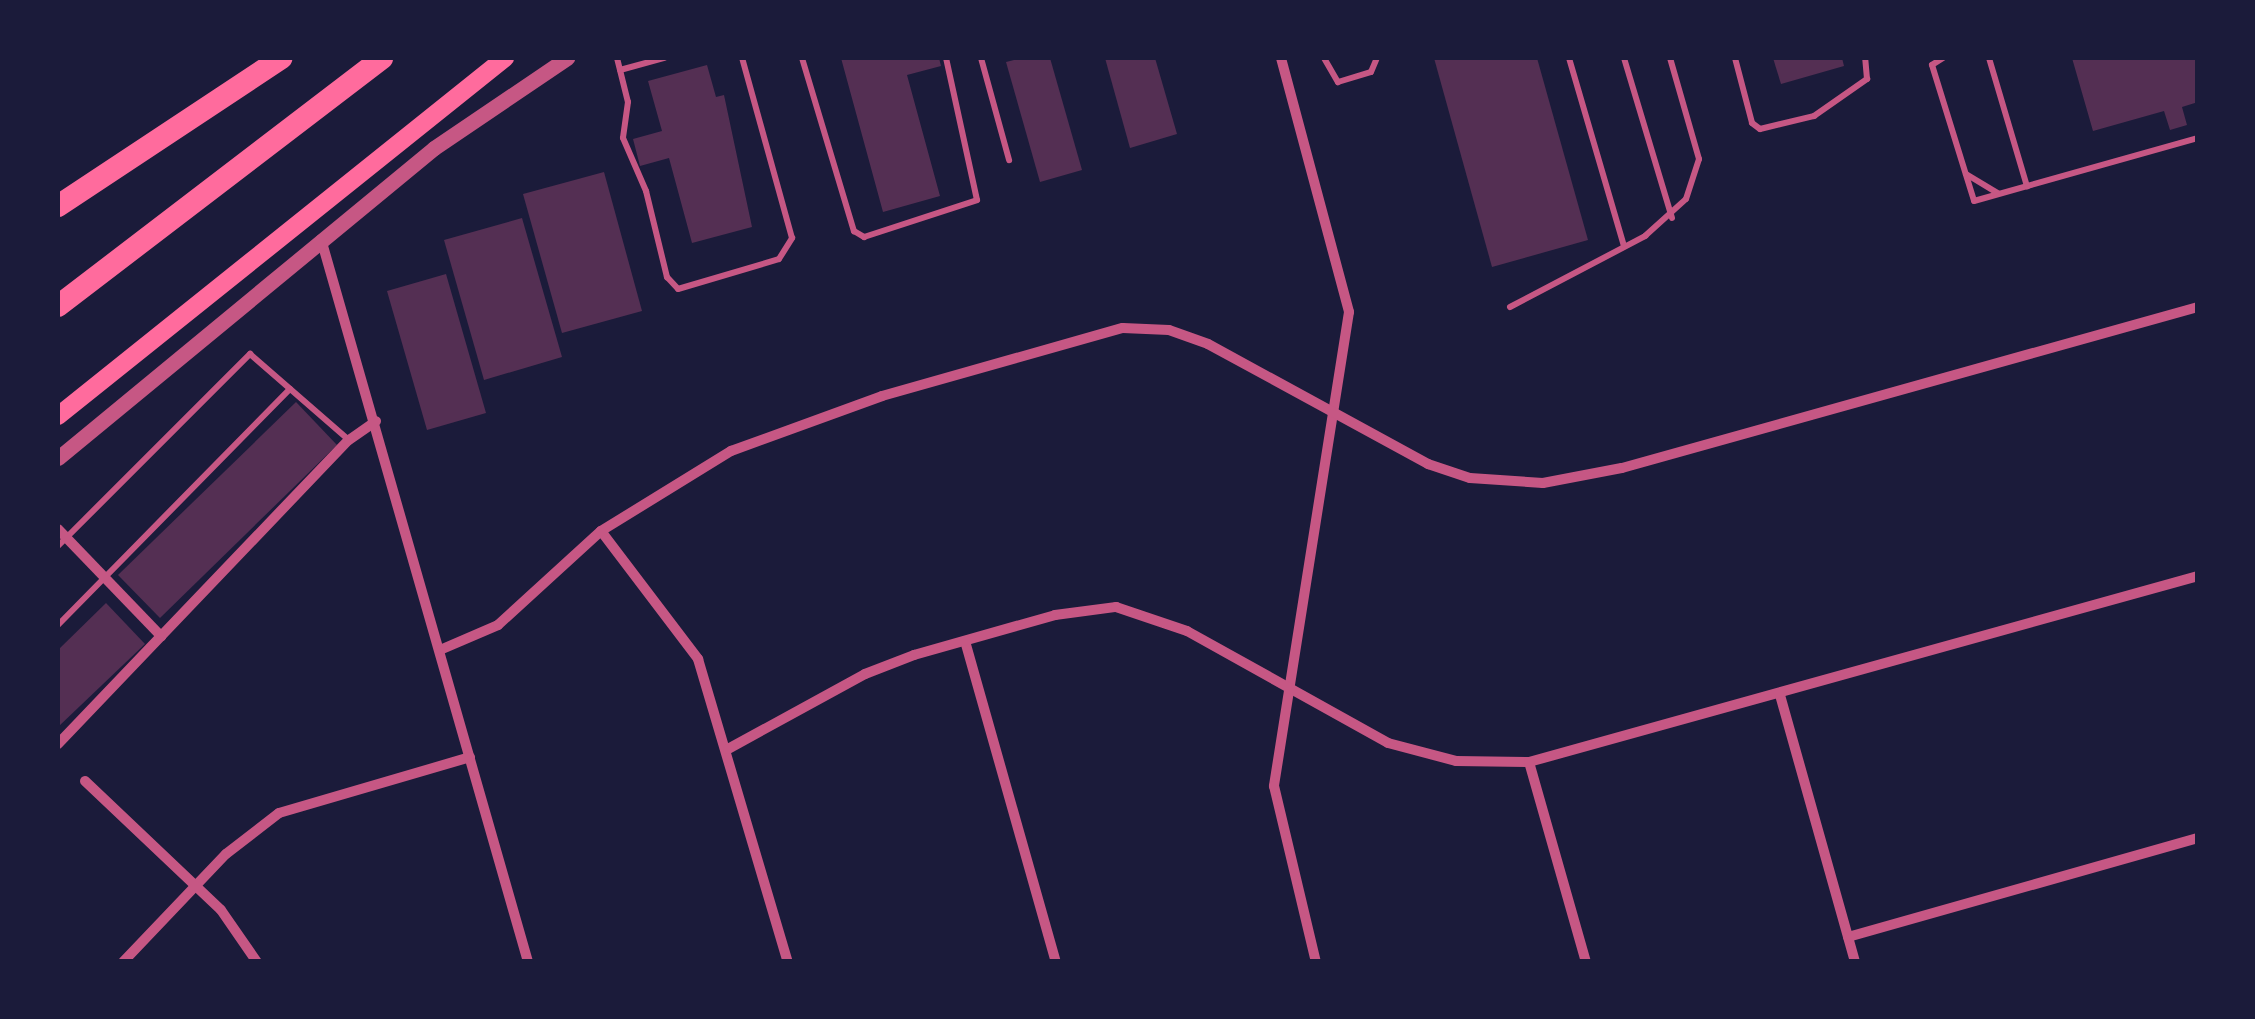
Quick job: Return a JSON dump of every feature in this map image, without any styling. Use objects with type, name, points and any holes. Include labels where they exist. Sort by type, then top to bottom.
[{"type":"highway","points":[[58,206],[282,58]]},
{"type":"highway","points":[[58,306],[382,58]]},
{"type":"main road","points":[[58,416],[505,58]]},
{"type":"street","points":[[58,458],[434,148],[566,58]]},
{"type":"street","points":[[1281,58],[1347,292],[1335,416],[1287,688],[1275,804],[1316,962]]},
{"type":"street","points":[[321,238],[528,962]]},
{"type":"street","points":[[440,650],[498,625],[600,531],[672,484],[785,430],[1123,328],[1187,335],[1335,416],[1470,478],[1543,483],[1622,468],[2198,307]]},
{"type":"street","points":[[58,744],[348,440],[376,421]]},
{"type":"street","points":[[600,531],[689,642],[728,748],[788,962]]},
{"type":"street","points":[[60,537],[162,636]]},
{"type":"street","points":[[728,748],[865,674],[1091,606],[1116,607],[1187,630],[1348,725],[1426,755],[1529,762],[2198,576]]},
{"type":"street","points":[[965,641],[1056,962]]},
{"type":"street","points":[[1780,694],[1855,962]]},
{"type":"street","points":[[123,962],[195,886],[279,813],[470,757]]},
{"type":"street","points":[[1529,762],[1586,962]]},
{"type":"street","points":[[85,781],[238,929],[257,962]]},
{"type":"street","points":[[1848,937],[2198,838]]},
{"type":"lane","points":[[617,58],[628,102],[623,138],[646,192],[666,277],[678,289],[778,260],[792,238],[742,58]]},
{"type":"lane","points":[[620,70],[664,58]]},
{"type":"lane","points":[[802,58],[854,231],[864,236],[977,200],[946,58]]},
{"type":"lane","points":[[983,58],[1009,160]]},
{"type":"lane","points":[[1324,58],[1338,82],[1371,72],[1377,58]]},
{"type":"lane","points":[[1569,58],[1624,246]]},
{"type":"lane","points":[[1624,58],[1672,218]]},
{"type":"lane","points":[[1510,307],[1672,218],[1696,177],[1699,159],[1670,58]]},
{"type":"lane","points":[[1734,58],[1752,124],[1760,129],[1814,116],[1867,78],[1866,58]]},
{"type":"lane","points":[[1943,58],[1932,65],[1974,201],[2198,138]]},
{"type":"lane","points":[[1989,58],[2027,186]]},
{"type":"lane","points":[[1966,174],[1999,194]]},
{"type":"lane","points":[[60,537],[250,354],[348,440]]},
{"type":"lane","points":[[58,625],[290,389]]},
{"type":"building","points":[[841,58],[939,58],[941,66],[907,75],[940,196],[883,212]]},
{"type":"building","points":[[1050,58],[1082,170],[1040,182],[1006,62]]},
{"type":"building","points":[[1105,58],[1155,58],[1177,134],[1130,148]]},
{"type":"building","points":[[1434,58],[1537,58],[1588,240],[1492,267]]},
{"type":"building","points":[[1773,58],[1842,58],[1844,66],[1781,84]]},
{"type":"building","points":[[2072,58],[2198,58],[2198,102],[2182,107],[2187,125],[2170,130],[2164,111],[2093,131]]},
{"type":"building","points":[[707,65],[716,97],[724,95],[752,227],[692,243],[669,158],[640,166],[633,139],[662,131],[648,81]]},
{"type":"building","points":[[604,172],[642,311],[562,333],[523,194]]},
{"type":"building","points":[[522,218],[562,357],[484,380],[444,240]]},
{"type":"building","points":[[446,274],[486,413],[427,430],[387,291]]},
{"type":"building","points":[[296,402],[337,445],[160,618],[118,575]]},
{"type":"building","points":[[106,603],[145,644],[58,727],[58,650]]}]
